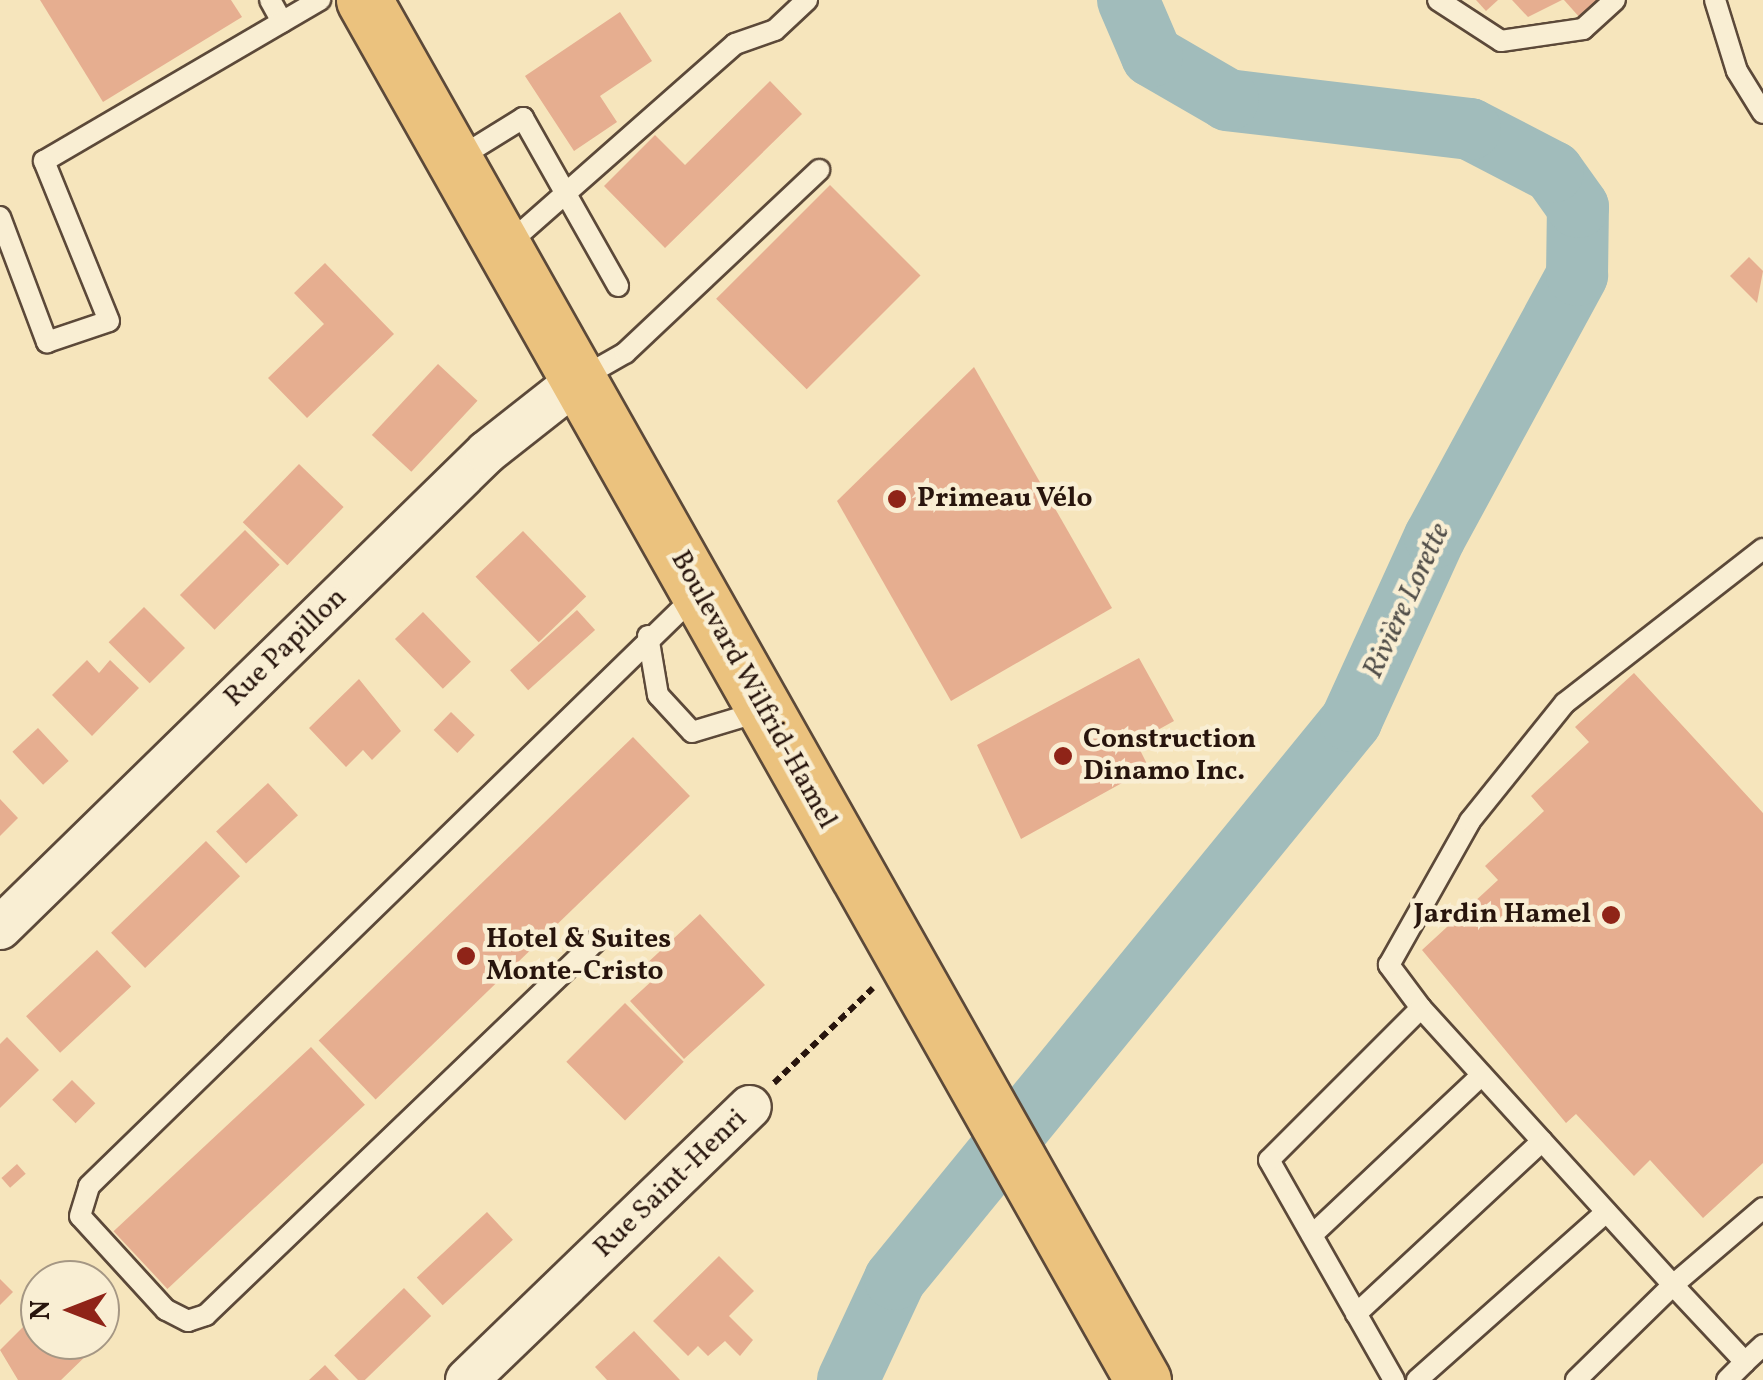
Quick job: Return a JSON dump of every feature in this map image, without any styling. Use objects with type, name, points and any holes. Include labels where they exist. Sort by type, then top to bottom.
[{"type":"main road","name":"Boulevard Wilfrid-Hamel","points":[[364,0],[582,378],[762,711],[1143,1380]]},
{"type":"street","name":"Rue Papillon","points":[[0,928],[487,452],[582,378]]},
{"type":"street","name":"Rue Saint-Henri","points":[[467,1380],[750,1106]]},
{"type":"lane","points":[[270,0],[282,22]]},
{"type":"lane","points":[[0,216],[47,342],[109,321],[44,161],[320,0]]},
{"type":"lane","points":[[505,247],[735,44],[776,30],[808,0]]},
{"type":"lane","points":[[1438,0],[1501,41],[1584,30],[1615,0]]},
{"type":"lane","points":[[1715,0],[1737,71],[1763,114]]},
{"type":"lane","points":[[455,160],[523,118],[618,286]]},
{"type":"lane","points":[[582,378],[626,353],[819,170]]},
{"type":"lane","points":[[1744,1362],[1421,1008],[1389,965],[1470,821],[1565,703],[1763,549]]},
{"type":"lane","points":[[597,940],[206,1315],[188,1321],[166,1310],[80,1216],[89,1186],[648,636],[698,593]]},
{"type":"lane","points":[[648,636],[658,695],[692,732],[762,711]]},
{"type":"lane","points":[[1394,1380],[1269,1160],[1421,1008]]},
{"type":"lane","points":[[1312,1235],[1482,1075]]},
{"type":"lane","points":[[1356,1314],[1542,1141]]},
{"type":"lane","points":[[1576,1380],[1673,1285],[1763,1208]]},
{"type":"lane","points":[[1417,1380],[1606,1212]]},
{"type":"lane","points":[[1727,1380],[1763,1345]]},
{"type":"path","name":"Rue Saint-Henri","points":[[750,1106],[874,987]]},
{"type":"building","points":[[40,0],[231,0],[242,17],[103,102]]},
{"type":"building","points":[[1476,0],[1498,0],[1486,11]]},
{"type":"building","points":[[1512,0],[1562,0],[1528,17]]},
{"type":"building","points":[[1564,0],[1602,0],[1581,19]]},
{"type":"building","points":[[620,12],[652,61],[600,96],[617,122],[574,151],[525,76]]},
{"type":"building","points":[[770,81],[802,114],[665,248],[604,186],[655,135],[685,165]]},
{"type":"building","points":[[830,185],[921,276],[807,389],[716,299]]},
{"type":"building","points":[[1749,257],[1763,271],[1757,303],[1730,276]]},
{"type":"building","points":[[325,263],[394,334],[307,418],[268,378],[324,324],[294,293]]},
{"type":"building","points":[[438,364],[477,401],[411,472],[372,435]]},
{"type":"building","points":[[974,367],[1112,608],[951,701],[837,501]]},
{"type":"building","points":[[299,464],[344,507],[287,565],[243,522]]},
{"type":"building","points":[[245,530],[280,565],[215,630],[180,595]]},
{"type":"building","points":[[523,531],[586,596],[539,642],[476,577]]},
{"type":"building","points":[[144,607],[185,648],[150,683],[109,642]]},
{"type":"building","points":[[577,610],[595,630],[528,690],[510,670]]},
{"type":"building","points":[[423,612],[471,662],[443,689],[395,639]]},
{"type":"building","name":"Construction Dinamo Inc.","points":[[1139,658],[1174,721],[1136,742],[1149,768],[1021,839],[977,745]]},
{"type":"building","points":[[87,660],[99,673],[110,660],[139,688],[92,736],[52,695]]},
{"type":"building","name":"Jardin Hamel","points":[[1634,673],[1763,813],[1763,1163],[1703,1218],[1650,1160],[1634,1176],[1576,1114],[1566,1123],[1422,950],[1498,880],[1485,866],[1544,811],[1531,796],[1589,742],[1575,727]]},
{"type":"building","points":[[359,679],[401,731],[372,760],[363,750],[346,767],[309,728]]},
{"type":"building","points":[[451,712],[475,735],[457,753],[434,730]]},
{"type":"building","points":[[38,728],[69,761],[43,785],[12,752]]},
{"type":"building","name":"Hotel & Suites Monte-Cristo","points":[[633,737],[690,796],[376,1100],[319,1041]]},
{"type":"building","points":[[268,783],[298,815],[246,864],[216,831]]},
{"type":"building","points":[[0,799],[18,818],[0,836]]},
{"type":"building","points":[[206,841],[240,876],[145,968],[111,933]]},
{"type":"building","points":[[700,914],[765,985],[684,1059],[630,1001],[655,978],[644,966]]},
{"type":"building","points":[[97,950],[131,987],[60,1053],[26,1016]]},
{"type":"building","points":[[625,1003],[684,1062],[625,1120],[566,1062]]},
{"type":"building","points":[[7,1037],[39,1070],[0,1108],[0,1044]]},
{"type":"building","points":[[311,1047],[365,1105],[167,1289],[114,1231]]},
{"type":"building","points":[[72,1080],[95,1103],[76,1123],[52,1100]]},
{"type":"building","points":[[17,1164],[26,1174],[10,1188],[1,1178]]},
{"type":"building","points":[[487,1212],[513,1240],[443,1305],[417,1277]]},
{"type":"building","points":[[719,1256],[754,1291],[729,1316],[753,1340],[740,1356],[725,1341],[708,1356],[698,1346],[688,1356],[653,1321]]},
{"type":"building","points":[[0,1279],[13,1292],[0,1305]]},
{"type":"building","points":[[404,1288],[431,1316],[365,1380],[358,1380],[334,1355]]},
{"type":"building","points":[[20,1330],[20,1360],[82,1360],[61,1380],[18,1380],[0,1350]]},
{"type":"building","points":[[634,1331],[680,1380],[607,1380],[595,1367]]},
{"type":"building","points":[[325,1365],[339,1380],[309,1380]]},
{"type":"waterway","name":"Rivière Lorette","points":[[848,1380],[895,1279],[1351,721],[1435,537],[1577,275],[1578,207],[1553,172],[1470,129],[1228,100],[1152,56],[1128,0]]},
{"type":"place","name":"Primeau Vélo","points":[[897,499]]},
{"type":"place","name":"Construction Dinamo Inc.","points":[[1063,756]]},
{"type":"place","name":"Jardin Hamel","points":[[1611,915]]},
{"type":"place","name":"Hotel & Suites Monte-Cristo","points":[[466,956]]}]
